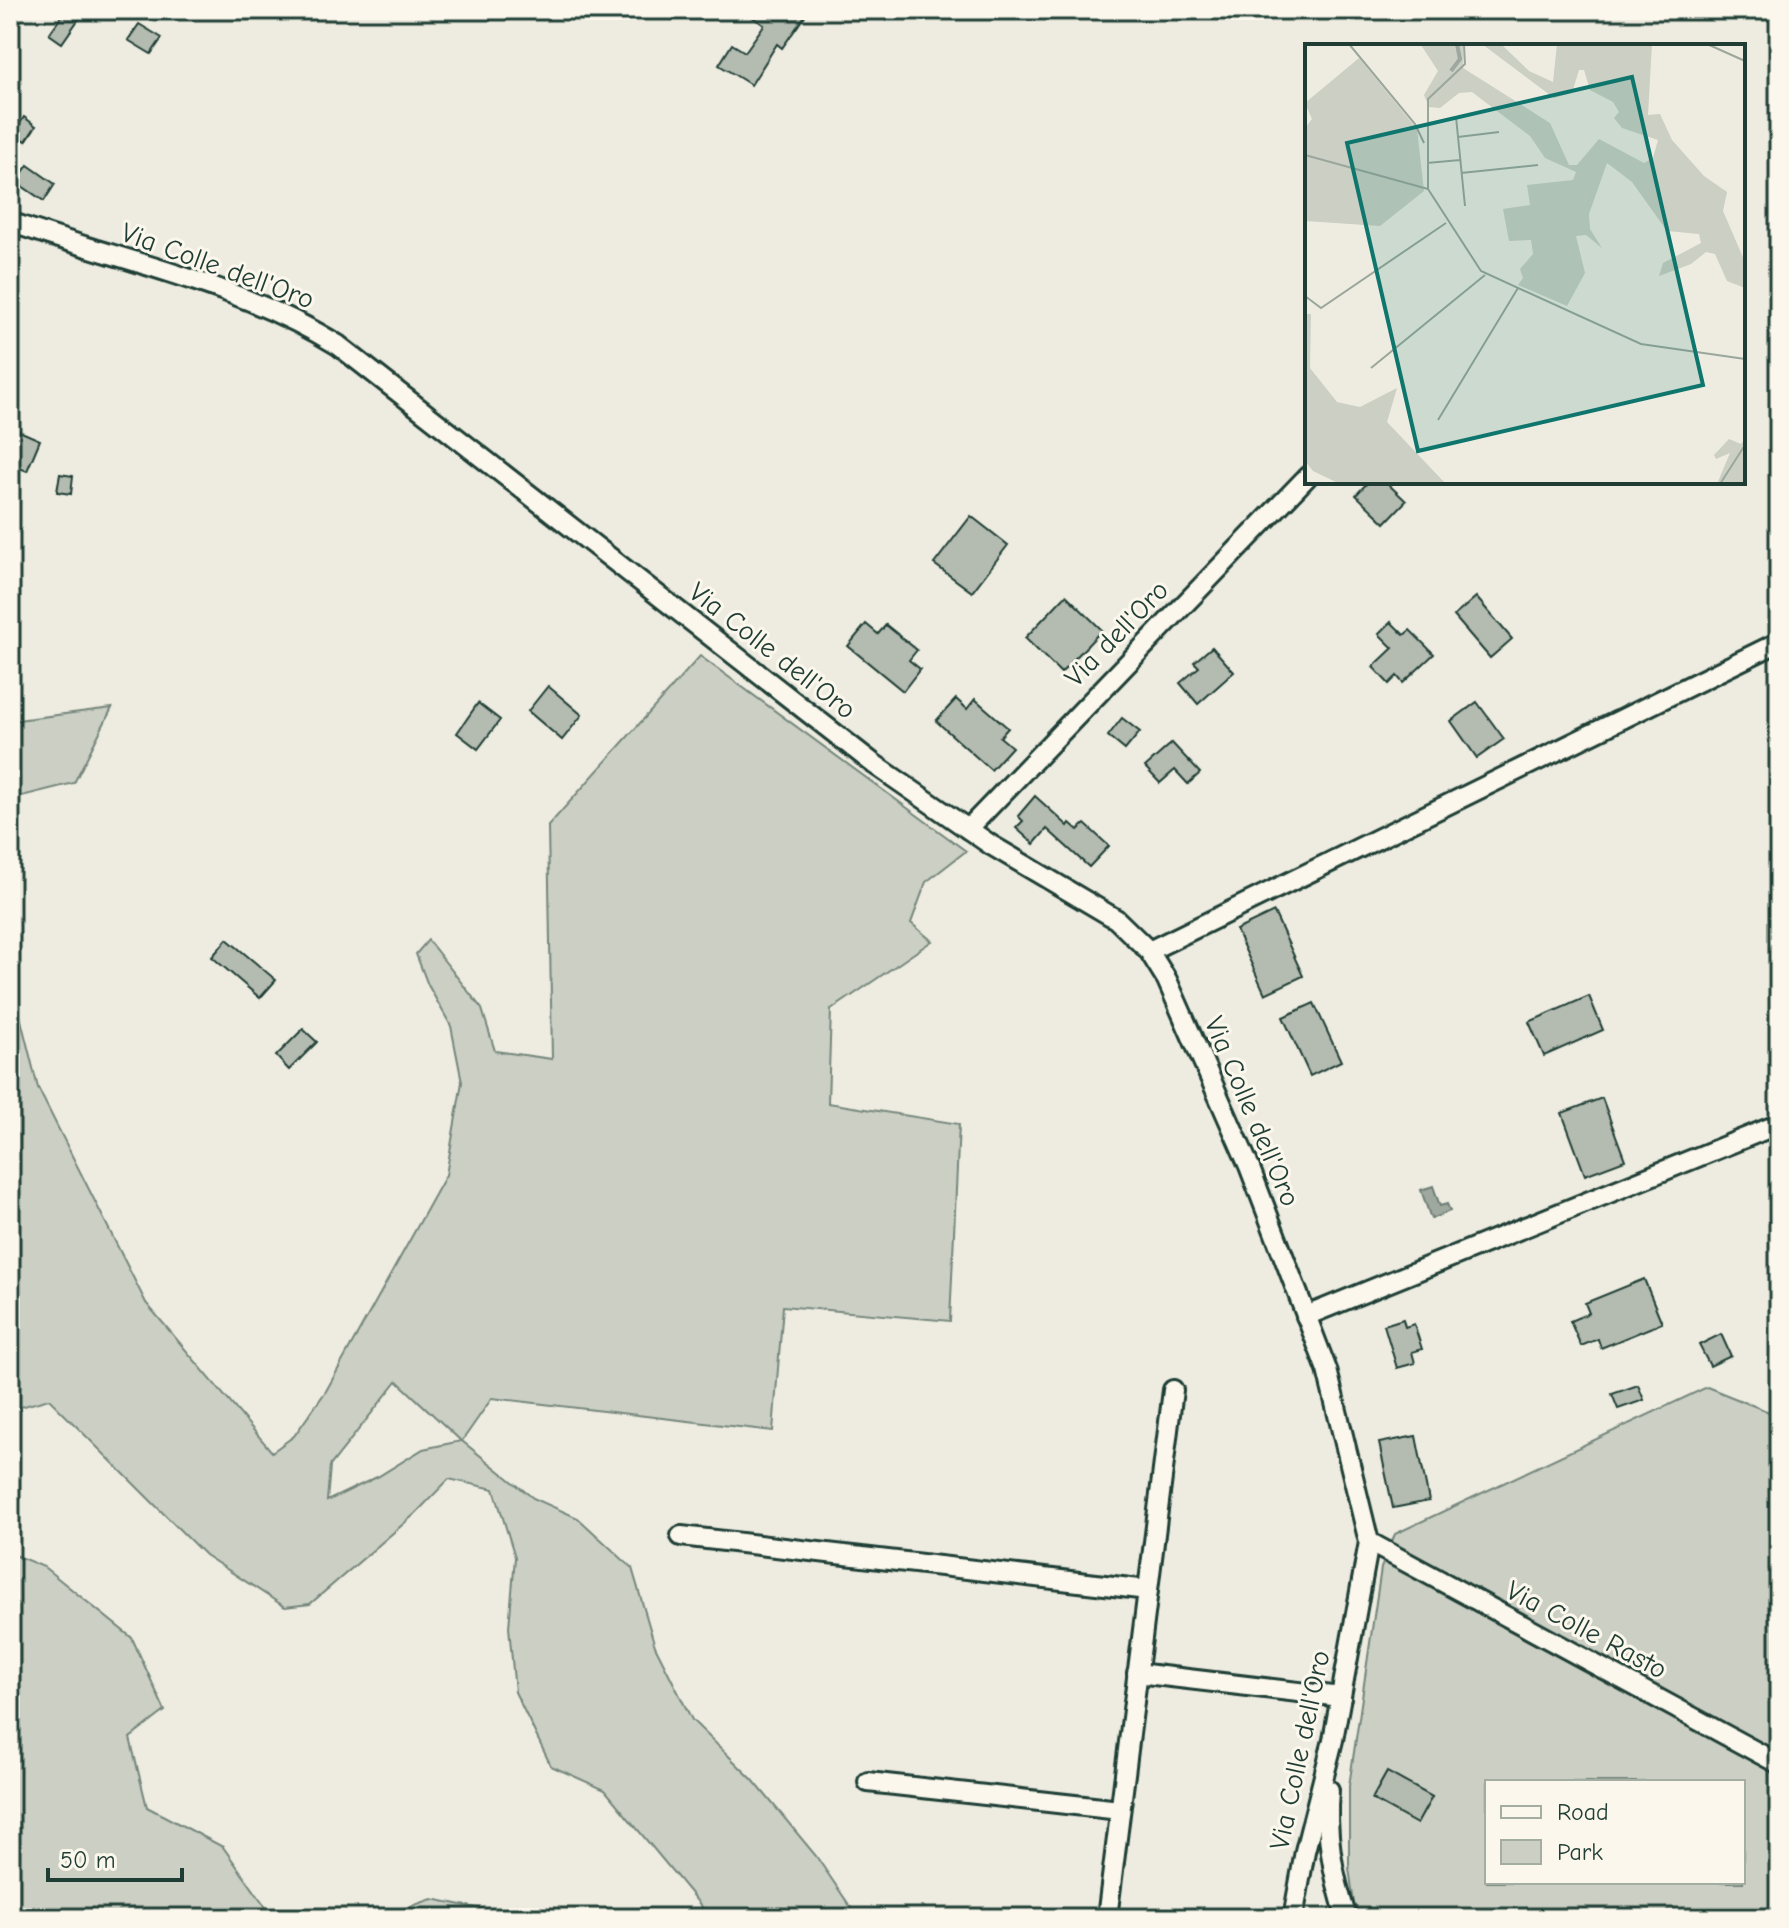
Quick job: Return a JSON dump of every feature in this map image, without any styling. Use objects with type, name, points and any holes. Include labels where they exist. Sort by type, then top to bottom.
[{"type":"street","name":"Via Colle dell'Oro","points":[[10,222],[227,292],[296,321],[338,345],[874,764],[968,829],[1116,919],[1149,951],[1167,980],[1249,1166],[1327,1370],[1369,1542],[1333,1740],[1305,1851],[1293,1918]]},
{"type":"street","name":"Via dell'Oro","points":[[968,829],[1305,479]]},
{"type":"street","points":[[1149,951],[1779,642]]},
{"type":"street","points":[[1306,1316],[1779,1124]]},
{"type":"street","points":[[1107,1918],[1173,1390]]},
{"type":"street","points":[[681,1536],[1148,1590]]},
{"type":"street","name":"Via Colle Rasto","points":[[1369,1542],[1779,1764]]},
{"type":"street","points":[[1137,1673],[1341,1697]]},
{"type":"street","points":[[1333,1740],[1327,1817],[1335,1877],[1347,1918]]},
{"type":"street","points":[[868,1782],[1120,1810]]},
{"type":"green space","points":[[700,656],[966,851],[926,882],[911,923],[932,941],[831,1010],[828,1103],[959,1124],[950,1321],[783,1306],[773,1431],[492,1398],[462,1441],[533,1498],[578,1518],[632,1568],[655,1646],[692,1720],[753,1780],[816,1856],[858,1918],[711,1918],[605,1790],[551,1766],[515,1692],[509,1627],[515,1557],[494,1489],[449,1479],[415,1514],[310,1604],[285,1607],[205,1555],[49,1399],[10,1410],[10,976],[38,1088],[146,1303],[272,1452],[294,1436],[326,1391],[446,1175],[462,1082],[451,1026],[428,985],[416,954],[428,940],[482,1009],[495,1051],[552,1059],[548,826]],"holes":[[[397,1381],[461,1441],[423,1449],[379,1476],[327,1501],[330,1466]]]},
{"type":"green space","points":[[112,708],[74,783],[10,799],[10,721]]},
{"type":"green space","points":[[1707,1387],[1779,1416],[1779,1918],[1356,1918],[1349,1868],[1349,1786],[1381,1568],[1395,1534]],"holes":[[[1387,1772],[1432,1797],[1417,1824],[1372,1799]]]},
{"type":"green space","points":[[10,1553],[44,1567],[132,1638],[165,1711],[130,1738],[147,1807],[223,1847],[268,1910],[268,1918],[10,1918]]},
{"type":"green space","points":[[432,1899],[497,1912],[503,1918],[377,1918]]},
{"type":"shaded area","points":[[1433,1186],[1440,1206],[1447,1204],[1450,1211],[1431,1219],[1421,1190]]},
{"type":"building","points":[[66,10],[85,10],[62,43],[49,34]]},
{"type":"building","points":[[742,10],[809,10],[782,48],[777,44],[751,85],[719,65],[732,44],[745,52],[764,25]]},
{"type":"building","points":[[139,24],[162,38],[151,54],[128,40]]},
{"type":"building","points":[[24,117],[36,126],[26,141],[14,133]]},
{"type":"building","points":[[28,165],[55,184],[44,201],[16,182]]},
{"type":"building","points":[[10,427],[40,440],[27,471],[10,464]]},
{"type":"building","points":[[60,474],[73,476],[71,494],[57,492]]},
{"type":"building","points":[[1366,484],[1388,484],[1406,501],[1385,523],[1356,495]]},
{"type":"building","points":[[971,516],[1008,545],[972,592],[934,564]]},
{"type":"building","points":[[1066,595],[1102,630],[1061,673],[1025,638]]},
{"type":"building","points":[[1476,597],[1512,639],[1490,658],[1454,616]]},
{"type":"building","points":[[1391,622],[1404,635],[1410,630],[1434,654],[1403,683],[1397,676],[1389,684],[1373,667],[1393,648],[1379,634]]},
{"type":"building","points":[[866,624],[878,634],[886,625],[917,650],[909,660],[920,669],[903,691],[848,646]]},
{"type":"building","points":[[1212,647],[1234,672],[1198,704],[1180,683],[1199,667],[1194,662]]},
{"type":"building","points":[[548,686],[582,715],[562,740],[528,711]]},
{"type":"building","points":[[956,699],[967,709],[975,699],[1008,728],[1000,737],[1012,747],[991,770],[936,721]]},
{"type":"building","points":[[1477,702],[1504,739],[1477,758],[1451,721]]},
{"type":"building","points":[[478,703],[500,720],[478,749],[457,733]]},
{"type":"building","points":[[1122,718],[1140,732],[1125,750],[1108,736]]},
{"type":"building","points":[[1172,743],[1200,773],[1188,784],[1175,770],[1160,783],[1145,767]]},
{"type":"building","points":[[1035,796],[1068,826],[1070,823],[1078,830],[1085,824],[1109,846],[1089,867],[1047,829],[1034,844],[1016,828],[1023,821],[1018,816]]},
{"type":"building","points":[[1274,912],[1303,976],[1265,994],[1236,930]]},
{"type":"building","points":[[227,939],[276,980],[260,998],[212,957]]},
{"type":"building","points":[[1589,996],[1603,1030],[1544,1056],[1529,1022]]},
{"type":"building","points":[[1314,1003],[1341,1061],[1310,1076],[1283,1017]]},
{"type":"building","points":[[303,1029],[317,1042],[289,1070],[276,1056]]},
{"type":"building","points":[[1602,1098],[1625,1160],[1585,1175],[1562,1113]]},
{"type":"building","points":[[1644,1279],[1662,1323],[1601,1348],[1598,1339],[1581,1346],[1570,1321],[1589,1313],[1585,1303]]},
{"type":"building","points":[[1403,1319],[1405,1327],[1414,1324],[1422,1349],[1412,1352],[1415,1363],[1397,1368],[1384,1325]]},
{"type":"building","points":[[1721,1334],[1731,1356],[1710,1366],[1699,1345]]},
{"type":"building","points":[[1638,1385],[1644,1400],[1618,1409],[1612,1394]]},
{"type":"building","points":[[1416,1436],[1429,1501],[1393,1508],[1379,1443]]},
{"type":"building","points":[[1387,1772],[1432,1797],[1417,1824],[1372,1799]]}]
